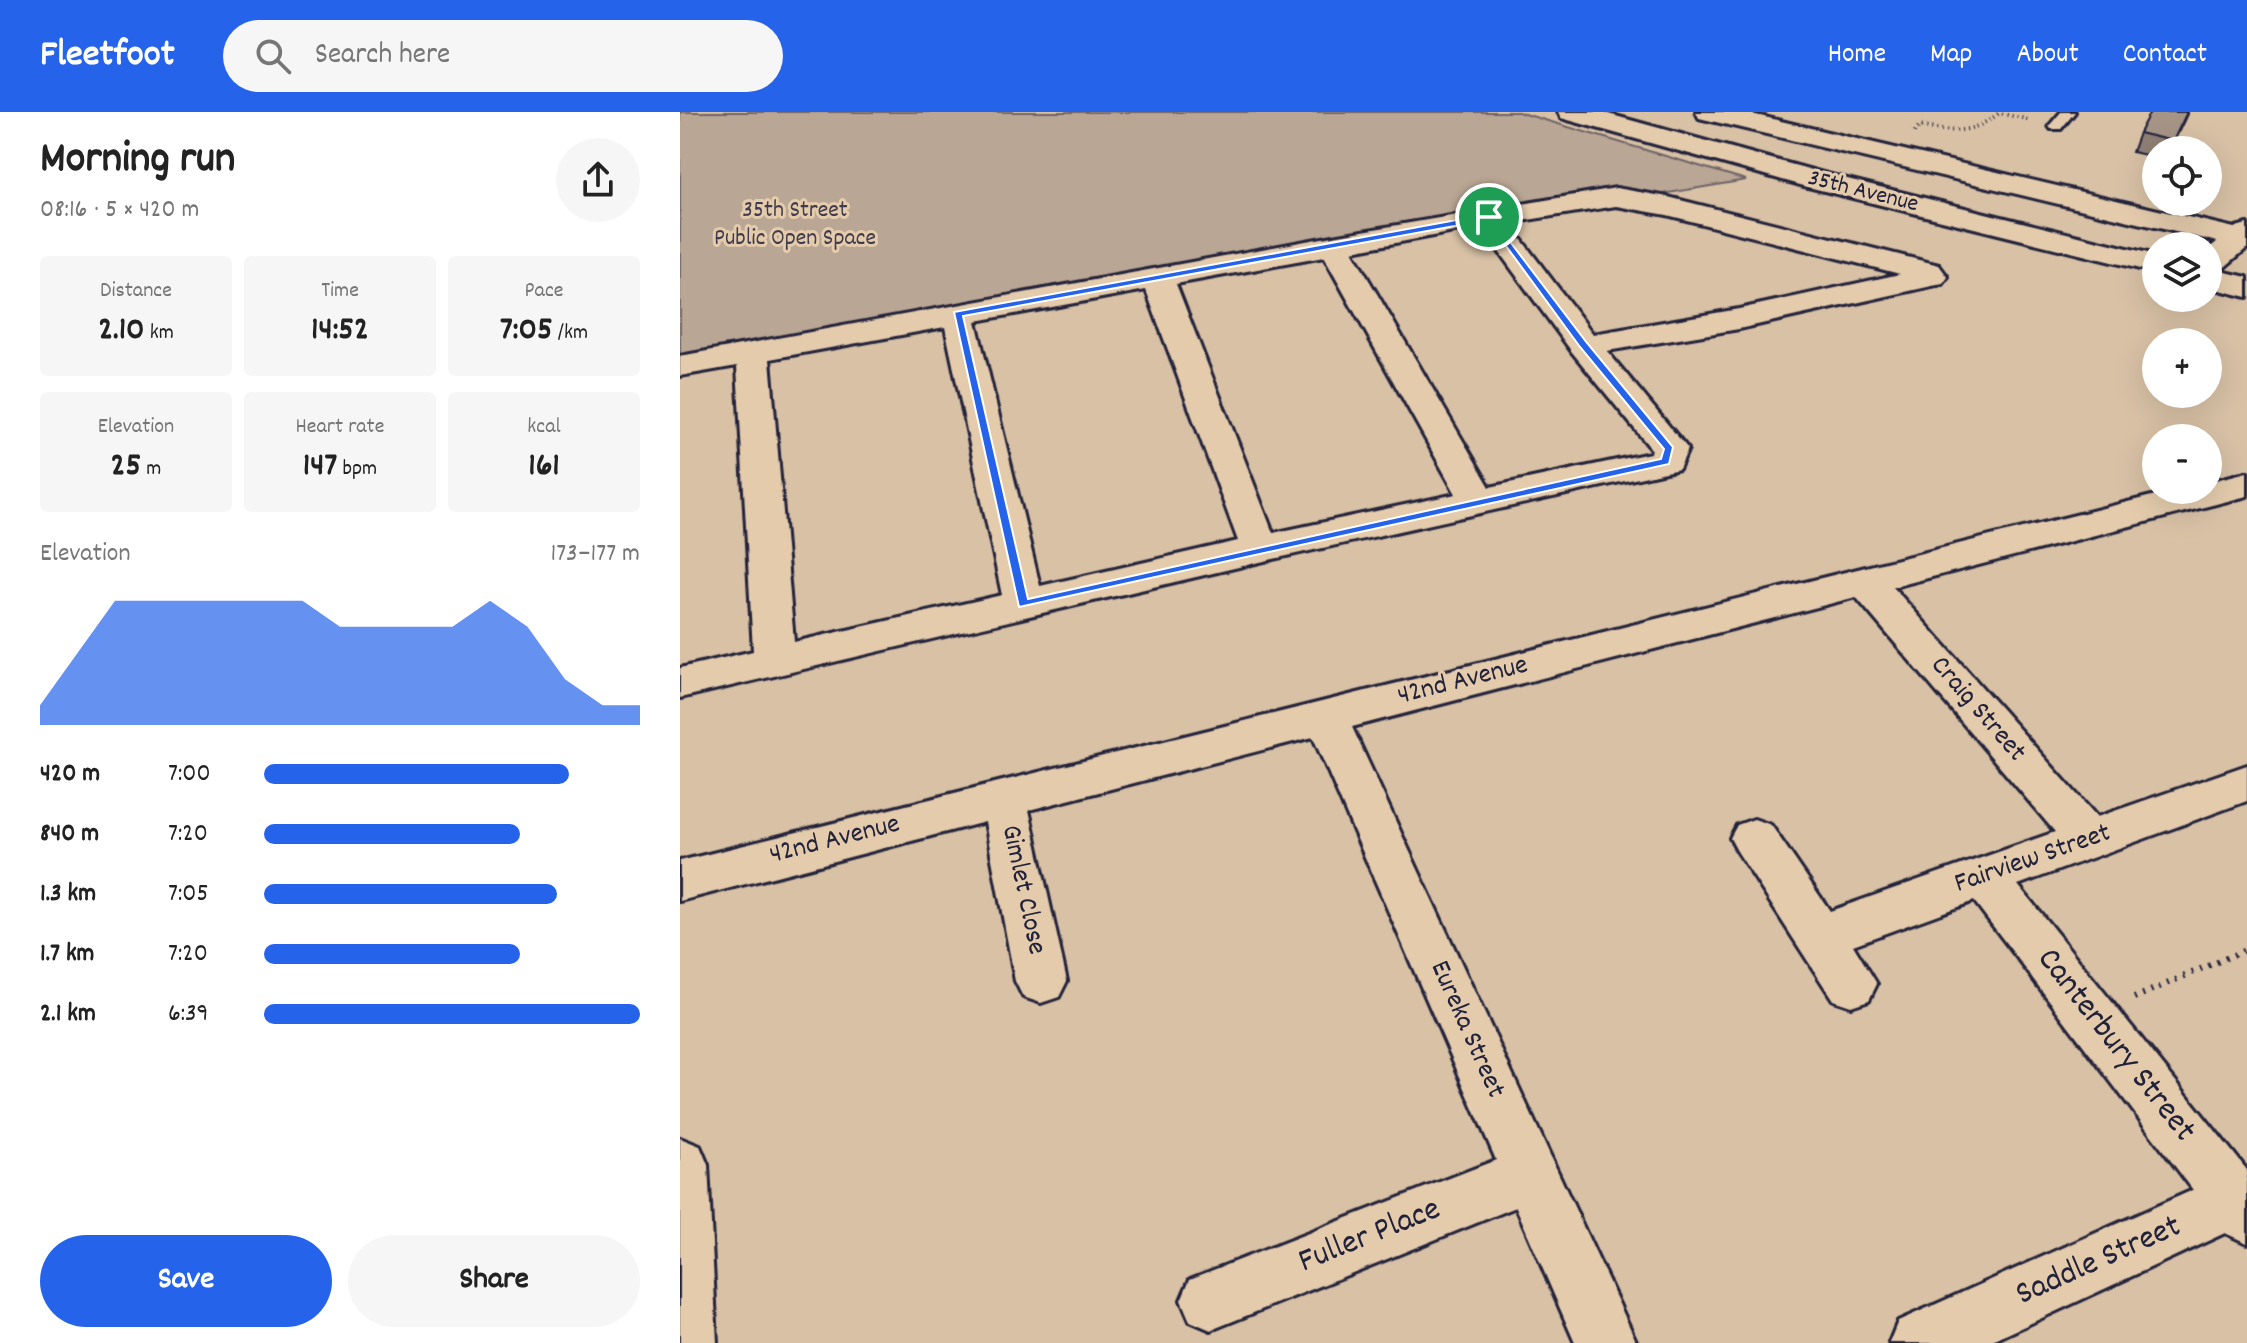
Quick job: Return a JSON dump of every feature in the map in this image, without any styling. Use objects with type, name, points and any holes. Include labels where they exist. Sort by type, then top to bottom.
[{"type":"street","name":"35th Avenue","points":[[1571,112],[1800,177],[2142,261]]},
{"type":"street","name":"35th Avenue","points":[[1709,112],[2244,237]]},
{"type":"street","points":[[680,366],[1333,245],[1616,197],[1698,213],[1928,272],[1932,277],[1739,319],[1584,345]]},
{"type":"street","points":[[680,683],[1260,549],[1666,461],[1670,449],[1584,345],[1489,217]]},
{"type":"street","points":[[2222,254],[2244,237]]},
{"type":"street","points":[[1333,245],[1480,503]]},
{"type":"street","points":[[1157,277],[1260,549]]},
{"type":"street","points":[[2222,281],[2247,287]]},
{"type":"street","points":[[958,314],[1024,604]]},
{"type":"street","points":[[753,352],[775,662]]},
{"type":"street","name":"42nd Avenue","points":[[680,881],[2247,484]]},
{"type":"street","name":"Craig Street","points":[[1865,581],[2089,840]]},
{"type":"street","name":"Eureka Street","points":[[1326,717],[1606,1343]]},
{"type":"street","name":"Fairview Street","points":[[1819,936],[2247,783]]},
{"type":"street","name":"Gimlet Close","points":[[1004,799],[1041,981]]},
{"type":"street","points":[[1754,838],[1851,984]]},
{"type":"street","name":"Canterbury Street","points":[[1984,877],[2241,1208]]},
{"type":"street","points":[[680,1165],[686,1343]]},
{"type":"street","name":"Fuller Place","points":[[1211,1300],[1530,1174]]},
{"type":"street","name":"Saddle Street","points":[[1920,1343],[2241,1208]]},
{"type":"lane","points":[[2056,126],[2068,112]]},
{"type":"path","points":[[1920,126],[1946,132],[1981,129],[1999,113],[2056,126]]},
{"type":"path","points":[[2092,1016],[2247,949]]},
{"type":"green space","name":"35th Street Public Open Space","points":[[680,112],[1518,112],[1746,180],[680,359]]},
{"type":"building","points":[[2150,112],[2187,112],[2175,136],[2139,133]]},
{"type":"route","points":[[1489,217],[1584,345],[1670,449],[1666,461],[1024,604],[958,314],[1489,217]]}]
